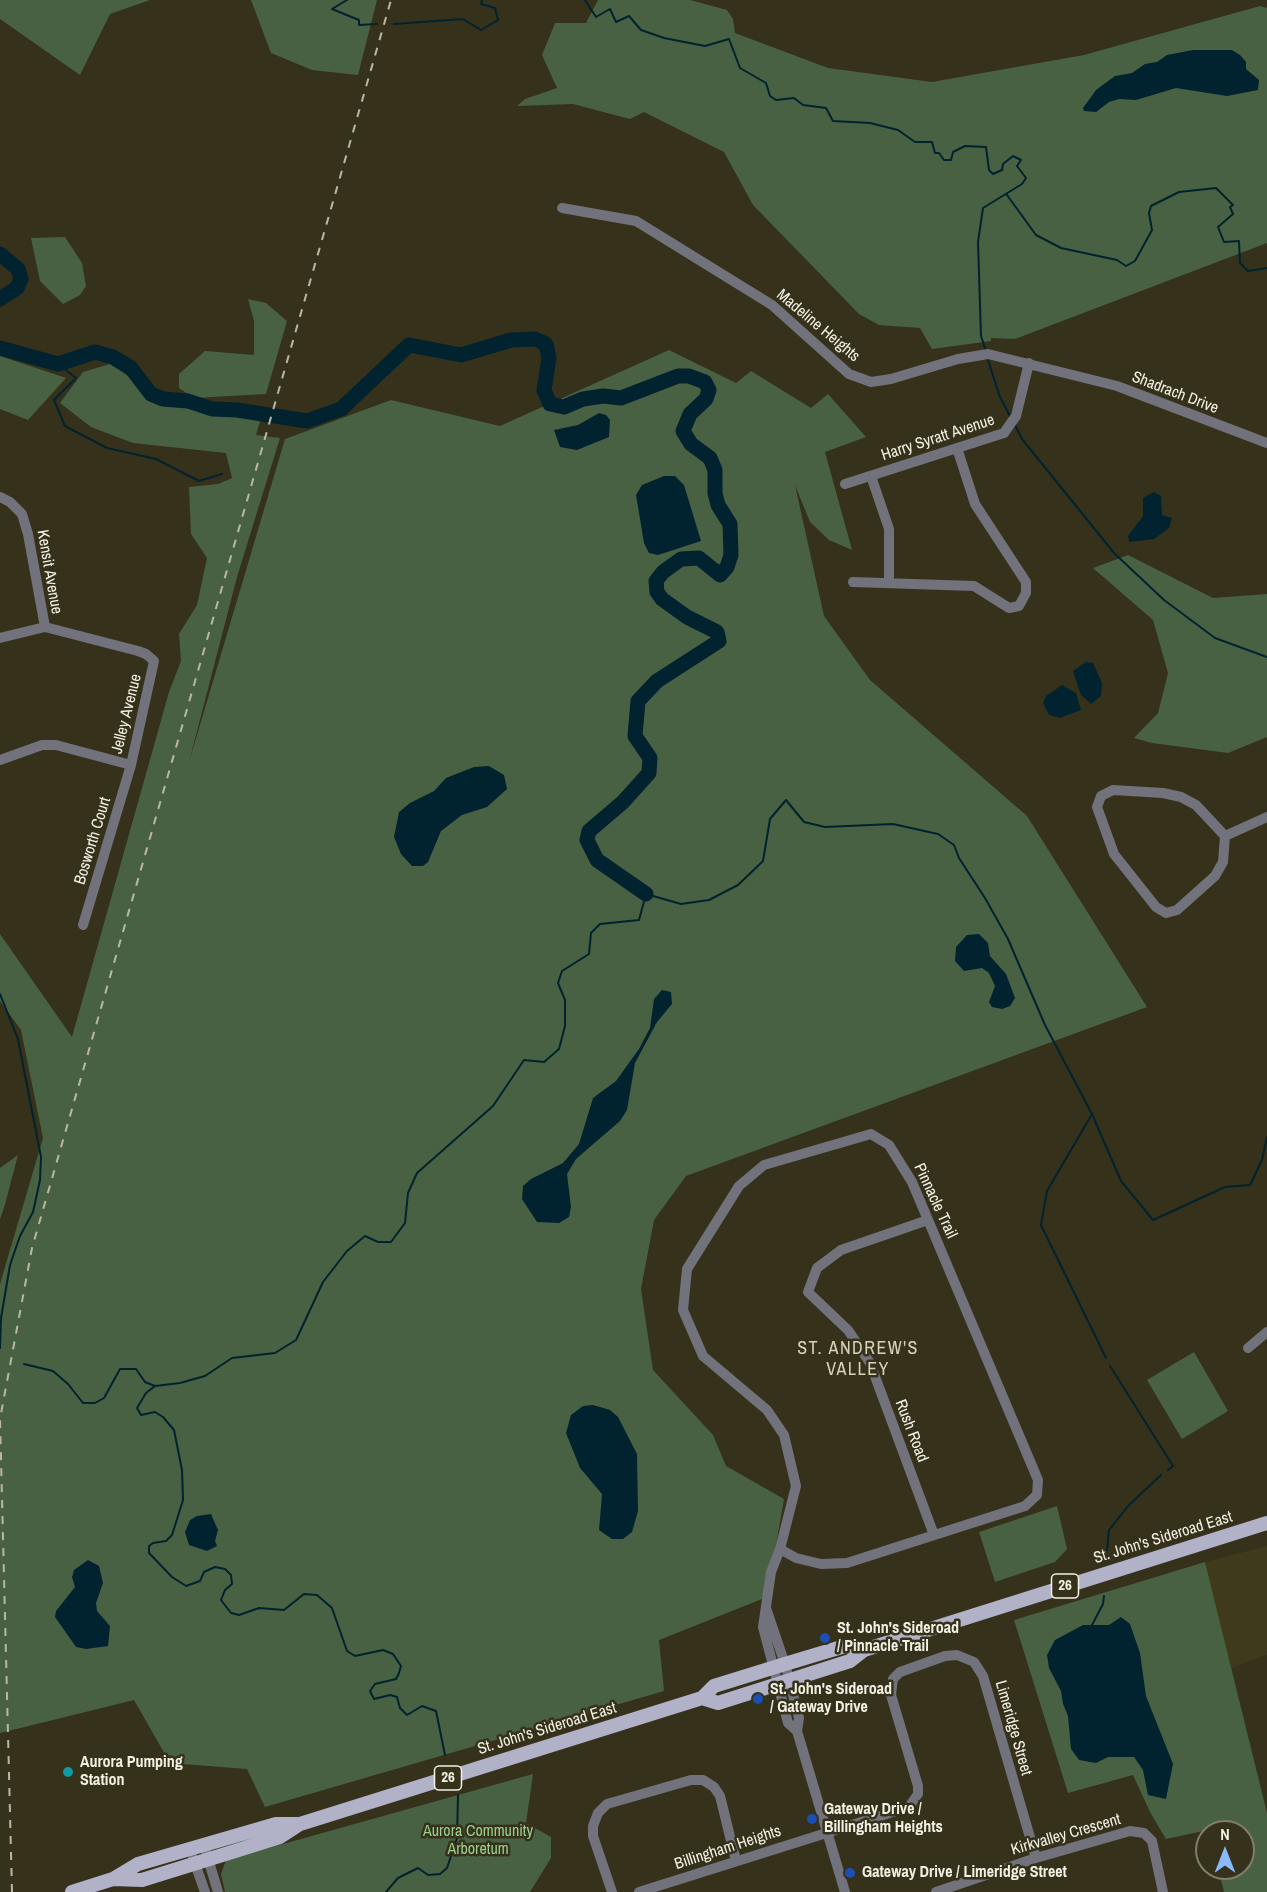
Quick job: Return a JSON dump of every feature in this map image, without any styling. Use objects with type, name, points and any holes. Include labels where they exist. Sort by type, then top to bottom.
[{"type":"main road","name":"St. John's Sideroad East","points":[[702,1698],[718,1703],[850,1661],[864,1650],[1267,1523]]},
{"type":"main road","name":"St. John's Sideroad East","points":[[113,1879],[142,1880],[196,1864],[280,1837],[300,1824],[702,1698],[714,1686],[845,1646],[864,1650]]},
{"type":"main road","name":"St. John's Sideroad East","points":[[72,1892],[113,1879],[138,1864],[276,1824],[300,1824]]},
{"type":"street","name":"Madeline Heights","points":[[562,208],[636,221],[772,305],[849,374],[871,382],[891,379],[958,359],[988,354],[1072,375]]},
{"type":"street","name":"Harry Syratt Avenue","points":[[845,484],[1004,433],[1016,416],[1029,363]]},
{"type":"street","name":"Shadrach Drive","points":[[1072,375],[1117,386],[1267,443]]},
{"type":"street","points":[[853,582],[974,586],[1009,608],[1019,606],[1026,593],[1026,582],[975,504],[957,448]]},
{"type":"street","points":[[870,476],[889,529],[890,583]]},
{"type":"street","name":"Kensit Avenue","points":[[0,498],[9,502],[22,514],[28,534],[45,627]]},
{"type":"street","name":"Jelley Avenue","points":[[0,639],[45,627],[138,651],[146,654],[153,661],[131,765],[56,746],[42,745],[0,760]]},
{"type":"street","name":"Bosworth Court","points":[[83,925],[131,765]]},
{"type":"street","points":[[1113,790],[1163,793],[1181,797],[1196,805],[1225,836],[1223,862],[1215,876],[1177,910],[1166,914],[1155,907],[1114,854],[1097,807],[1101,796],[1113,790]]},
{"type":"street","points":[[1225,836],[1267,817]]},
{"type":"street","name":"Pinnacle Trail","points":[[780,1549],[804,1560],[821,1564],[847,1563],[1025,1506],[1037,1495],[1038,1480],[912,1182],[889,1145],[870,1134],[764,1165],[739,1186],[687,1269],[683,1310],[703,1356],[767,1410],[784,1435],[796,1486],[780,1549],[771,1572],[766,1608],[783,1682],[788,1723],[797,1731],[845,1892]]},
{"type":"street","name":"Rush Road","points":[[928,1220],[841,1250],[817,1268],[808,1292],[848,1330],[870,1363],[934,1535]]},
{"type":"street","points":[[1248,1348],[1267,1332]]},
{"type":"street","name":"Limeridge Street","points":[[827,1831],[909,1807],[914,1802],[918,1794],[918,1786],[891,1695],[891,1686],[900,1672],[957,1655],[974,1662],[983,1676],[1036,1858]]},
{"type":"street","points":[[612,1892],[593,1836],[593,1826],[598,1813],[607,1804],[691,1780],[703,1780],[714,1787],[720,1796],[736,1861]]},
{"type":"street","name":"Billingham Heights","points":[[639,1892],[827,1831]]},
{"type":"street","name":"Kirkvalley Crescent","points":[[936,1892],[1036,1858],[1130,1831],[1144,1833],[1152,1841],[1163,1892]]},
{"type":"street","points":[[191,1849],[205,1892]]},
{"type":"street","points":[[196,1864],[218,1892]]},
{"type":"shaded area","points":[[1267,1546],[1267,1655],[1231,1668],[1205,1562]]},
{"type":"green space","points":[[0,0],[150,0],[110,14],[80,75],[0,19]]},
{"type":"green space","points":[[251,0],[377,0],[358,75],[312,70],[271,53]]},
{"type":"green space","points":[[598,0],[690,0],[727,10],[733,19],[735,33],[828,68],[932,82],[1084,55],[1260,6],[1267,8],[1267,243],[1015,339],[991,338],[991,341],[932,349],[920,328],[879,325],[859,314],[753,205],[724,152],[644,112],[630,119],[573,104],[517,106],[525,99],[557,88],[542,55],[555,23],[586,23]]},
{"type":"green space","points":[[65,237],[82,263],[86,286],[80,295],[63,304],[40,281],[31,238]]},
{"type":"green space","points":[[248,299],[266,303],[287,321],[266,394],[194,398],[179,388],[179,374],[205,351],[254,355],[254,321]]},
{"type":"green space","points":[[669,350],[736,383],[751,371],[811,408],[828,394],[866,437],[825,452],[852,550],[829,540],[810,522],[795,485],[824,616],[870,680],[1027,816],[1147,1007],[686,1176],[654,1220],[641,1289],[653,1370],[713,1435],[726,1466],[784,1499],[767,1597],[659,1640],[664,1691],[265,1807],[247,1769],[170,1763],[134,1700],[0,1733],[0,1284],[43,1138],[21,1030],[0,1001],[0,934],[72,1037],[169,692],[181,661],[179,634],[197,605],[207,558],[191,534],[189,487],[218,484],[232,478],[226,453],[133,443],[91,427],[60,403],[83,372],[110,364],[166,401],[250,416],[260,421],[256,435],[280,438],[237,577],[189,762],[285,439],[391,400],[500,426]]},
{"type":"green space","points":[[0,356],[66,378],[28,420],[0,409]]},
{"type":"green space","points":[[1128,555],[1213,598],[1267,594],[1267,737],[1228,753],[1152,743],[1134,738],[1158,713],[1168,673],[1153,620],[1093,568]]},
{"type":"green space","points":[[18,1155],[4,1208],[0,1219],[0,1168]]},
{"type":"green space","points":[[1194,1352],[1228,1411],[1182,1439],[1147,1380]]},
{"type":"green space","points":[[1057,1506],[1067,1549],[1055,1562],[995,1582],[979,1532]]},
{"type":"green space","points":[[1205,1562],[1267,1813],[1267,1892],[1224,1892],[1221,1880],[1255,1880],[1255,1820],[1195,1820],[1195,1833],[1166,1839],[1150,1812],[1133,1775],[1068,1793],[1014,1620]]},
{"type":"green space","name":"Aurora Community Arboretum","points":[[533,1774],[526,1823],[551,1837],[551,1858],[530,1892],[225,1892],[221,1874],[226,1860]]},
{"type":"water","points":[[1193,50],[1232,50],[1240,55],[1246,62],[1246,69],[1259,80],[1258,90],[1227,96],[1176,88],[1136,100],[1119,99],[1109,102],[1096,112],[1084,111],[1083,108],[1096,90],[1115,76],[1132,73],[1145,64],[1157,62],[1167,55]]},
{"type":"water","points":[[599,413],[606,415],[610,420],[609,437],[577,450],[560,447],[554,430],[578,425]]},
{"type":"water","points":[[664,476],[675,476],[684,485],[701,541],[658,555],[649,553],[644,543],[636,495],[642,485]]},
{"type":"water","points":[[1154,492],[1161,496],[1162,515],[1172,518],[1169,528],[1154,539],[1129,542],[1128,536],[1143,516],[1143,498]]},
{"type":"water","points":[[1086,662],[1093,663],[1102,683],[1101,696],[1091,704],[1081,695],[1073,671]]},
{"type":"water","points":[[1062,685],[1076,693],[1081,710],[1060,718],[1049,715],[1043,703],[1046,696]]},
{"type":"water","points":[[489,766],[504,775],[507,789],[487,807],[462,815],[441,831],[428,862],[423,866],[412,866],[401,854],[394,837],[399,812],[410,803],[434,791],[446,778],[474,767]]},
{"type":"water","points":[[979,934],[988,943],[990,956],[1006,974],[1015,998],[1010,1006],[1002,1009],[992,1007],[989,1002],[995,986],[989,973],[982,968],[964,971],[955,961],[956,947],[967,935]]},
{"type":"water","points":[[662,990],[671,992],[672,1004],[657,1022],[635,1063],[627,1110],[620,1121],[576,1159],[567,1174],[571,1207],[569,1217],[559,1223],[537,1222],[522,1199],[523,1186],[531,1179],[563,1163],[579,1144],[593,1098],[616,1081],[639,1049],[650,1028],[654,999]]},
{"type":"water","points":[[593,1405],[610,1410],[618,1417],[637,1454],[638,1511],[632,1532],[623,1539],[612,1539],[599,1530],[602,1494],[580,1468],[566,1433],[571,1415],[583,1406]]},
{"type":"water","points":[[211,1514],[218,1530],[215,1541],[217,1546],[207,1551],[189,1545],[185,1532],[190,1520],[197,1516]]},
{"type":"water","points":[[88,1560],[99,1566],[103,1583],[96,1603],[97,1611],[110,1626],[108,1646],[86,1649],[76,1647],[55,1617],[56,1611],[75,1587],[72,1577],[74,1570]]},
{"type":"water","points":[[1121,1617],[1130,1624],[1140,1653],[1146,1696],[1173,1764],[1166,1799],[1148,1795],[1143,1770],[1134,1757],[1108,1757],[1096,1763],[1079,1760],[1071,1749],[1068,1716],[1061,1691],[1049,1668],[1047,1655],[1055,1640],[1083,1625],[1109,1625]]},
{"type":"waterway","points":[[347,0],[332,9],[359,20],[359,25],[377,24]]},
{"type":"waterway","points":[[394,24],[463,19],[481,30],[498,20],[495,8],[481,4],[482,0]]},
{"type":"waterway","points":[[585,0],[596,17],[610,9],[616,22],[629,16],[641,30],[664,38],[705,46],[729,39],[740,68],[766,83],[770,96],[776,100],[794,98],[803,105],[826,108],[833,121],[870,123],[898,130],[915,142],[932,142],[935,153],[939,153],[944,160],[951,160],[953,152],[965,146],[986,147],[989,170],[993,174],[1002,170],[1003,164],[1013,156],[1021,160],[1017,166],[1026,178],[1022,184],[983,208],[978,242],[981,336],[986,351]]},
{"type":"waterway","points":[[1007,195],[1036,235],[1061,248],[1117,260],[1126,266],[1135,261],[1152,230],[1149,213],[1151,206],[1179,192],[1216,188],[1233,205],[1230,207],[1233,214],[1218,227],[1224,242],[1239,241],[1240,263],[1248,271],[1267,268]]},
{"type":"waterway","points":[[0,254],[18,269],[21,279],[17,288],[0,299]]},
{"type":"waterway","points":[[0,348],[58,364],[95,352],[113,357],[131,368],[151,394],[163,399],[188,401],[212,409],[237,410],[307,421],[341,409],[409,345],[461,355],[511,340],[535,339],[546,344],[549,358],[544,390],[550,404],[564,407],[583,399],[603,396],[621,398],[678,376],[689,376],[705,382],[709,390],[706,399],[690,414],[683,431],[691,444],[710,458],[715,470],[715,493],[718,505],[730,524],[731,555],[727,567],[720,575],[699,558],[681,559],[663,572],[656,581],[657,592],[662,599],[687,617],[717,632],[719,641],[657,681],[638,701],[635,736],[650,758],[649,773],[623,802],[589,831],[587,840],[597,860],[646,894]]},
{"type":"waterway","points":[[987,357],[1000,397],[1010,416]]},
{"type":"waterway","points":[[58,364],[76,378],[54,400],[65,426],[107,448],[156,459],[199,481],[222,474]]},
{"type":"waterway","points":[[1014,423],[1022,439],[1114,553],[1164,600],[1215,638],[1267,657]]},
{"type":"waterway","points":[[24,1364],[53,1371],[68,1384],[83,1403],[95,1403],[104,1398],[120,1369],[136,1369],[145,1382],[155,1386],[180,1383],[205,1376],[232,1358],[275,1353],[296,1340],[323,1282],[347,1251],[365,1236],[378,1242],[391,1242],[405,1223],[408,1193],[417,1173],[493,1106],[524,1060],[544,1062],[559,1049],[565,1026],[565,1000],[558,983],[562,971],[589,954],[591,933],[600,924],[639,920],[646,894],[681,904],[709,900],[738,885],[763,861],[770,819],[786,800],[804,822],[825,827],[893,824],[938,834],[954,845],[959,858],[985,898],[1008,939],[1045,1025],[1092,1114],[1047,1191],[1041,1225],[1106,1358]]},
{"type":"waterway","points":[[0,994],[18,1039],[41,1157],[40,1180],[33,1212],[20,1236],[10,1265],[1,1318],[0,1348]]},
{"type":"waterway","points":[[1092,1114],[1121,1181],[1153,1220],[1225,1187],[1250,1185],[1262,1160],[1267,1137]]},
{"type":"waterway","points":[[1110,1366],[1173,1466],[1168,1470]]},
{"type":"waterway","points":[[155,1386],[146,1393],[137,1408],[141,1415],[155,1412],[163,1417],[174,1430],[182,1470],[183,1500],[172,1535],[166,1541],[149,1546],[149,1553],[172,1577],[186,1586],[200,1581],[204,1572],[215,1567],[225,1569],[231,1575],[232,1584],[225,1590],[221,1600],[231,1613],[239,1615],[259,1608],[284,1610],[304,1594],[317,1595],[332,1608],[347,1651],[355,1656],[383,1650],[393,1654],[401,1666],[399,1673],[396,1679],[375,1684],[370,1691],[374,1699],[390,1695],[397,1697],[400,1708],[407,1715],[422,1706],[436,1711],[445,1755]]},
{"type":"waterway","points":[[1107,1550],[1109,1530],[1129,1505],[1161,1475]]},
{"type":"waterway","points":[[1092,1625],[1103,1604],[1104,1596]]},
{"type":"waterway","points":[[386,1892],[398,1878],[418,1868],[428,1875],[440,1874],[447,1868],[457,1838],[458,1795]]},
{"type":"railway","points":[[12,1892],[0,1419],[32,1248],[391,0]]},
{"type":"place","name":"St. John's Sideroad / Pinnacle Trail","points":[[825,1638]]},
{"type":"place","name":"St. John's Sideroad / Gateway Drive","points":[[758,1699]]},
{"type":"place","name":"Aurora Pumping Station","points":[[68,1772]]},
{"type":"place","name":"Gateway Drive / Billingham Heights","points":[[812,1819]]},
{"type":"place","name":"Gateway Drive / Limeridge Street","points":[[850,1873]]},
{"type":"district","name":"ST. ANDREW'S VALLEY","points":[[858,1359]]}]
